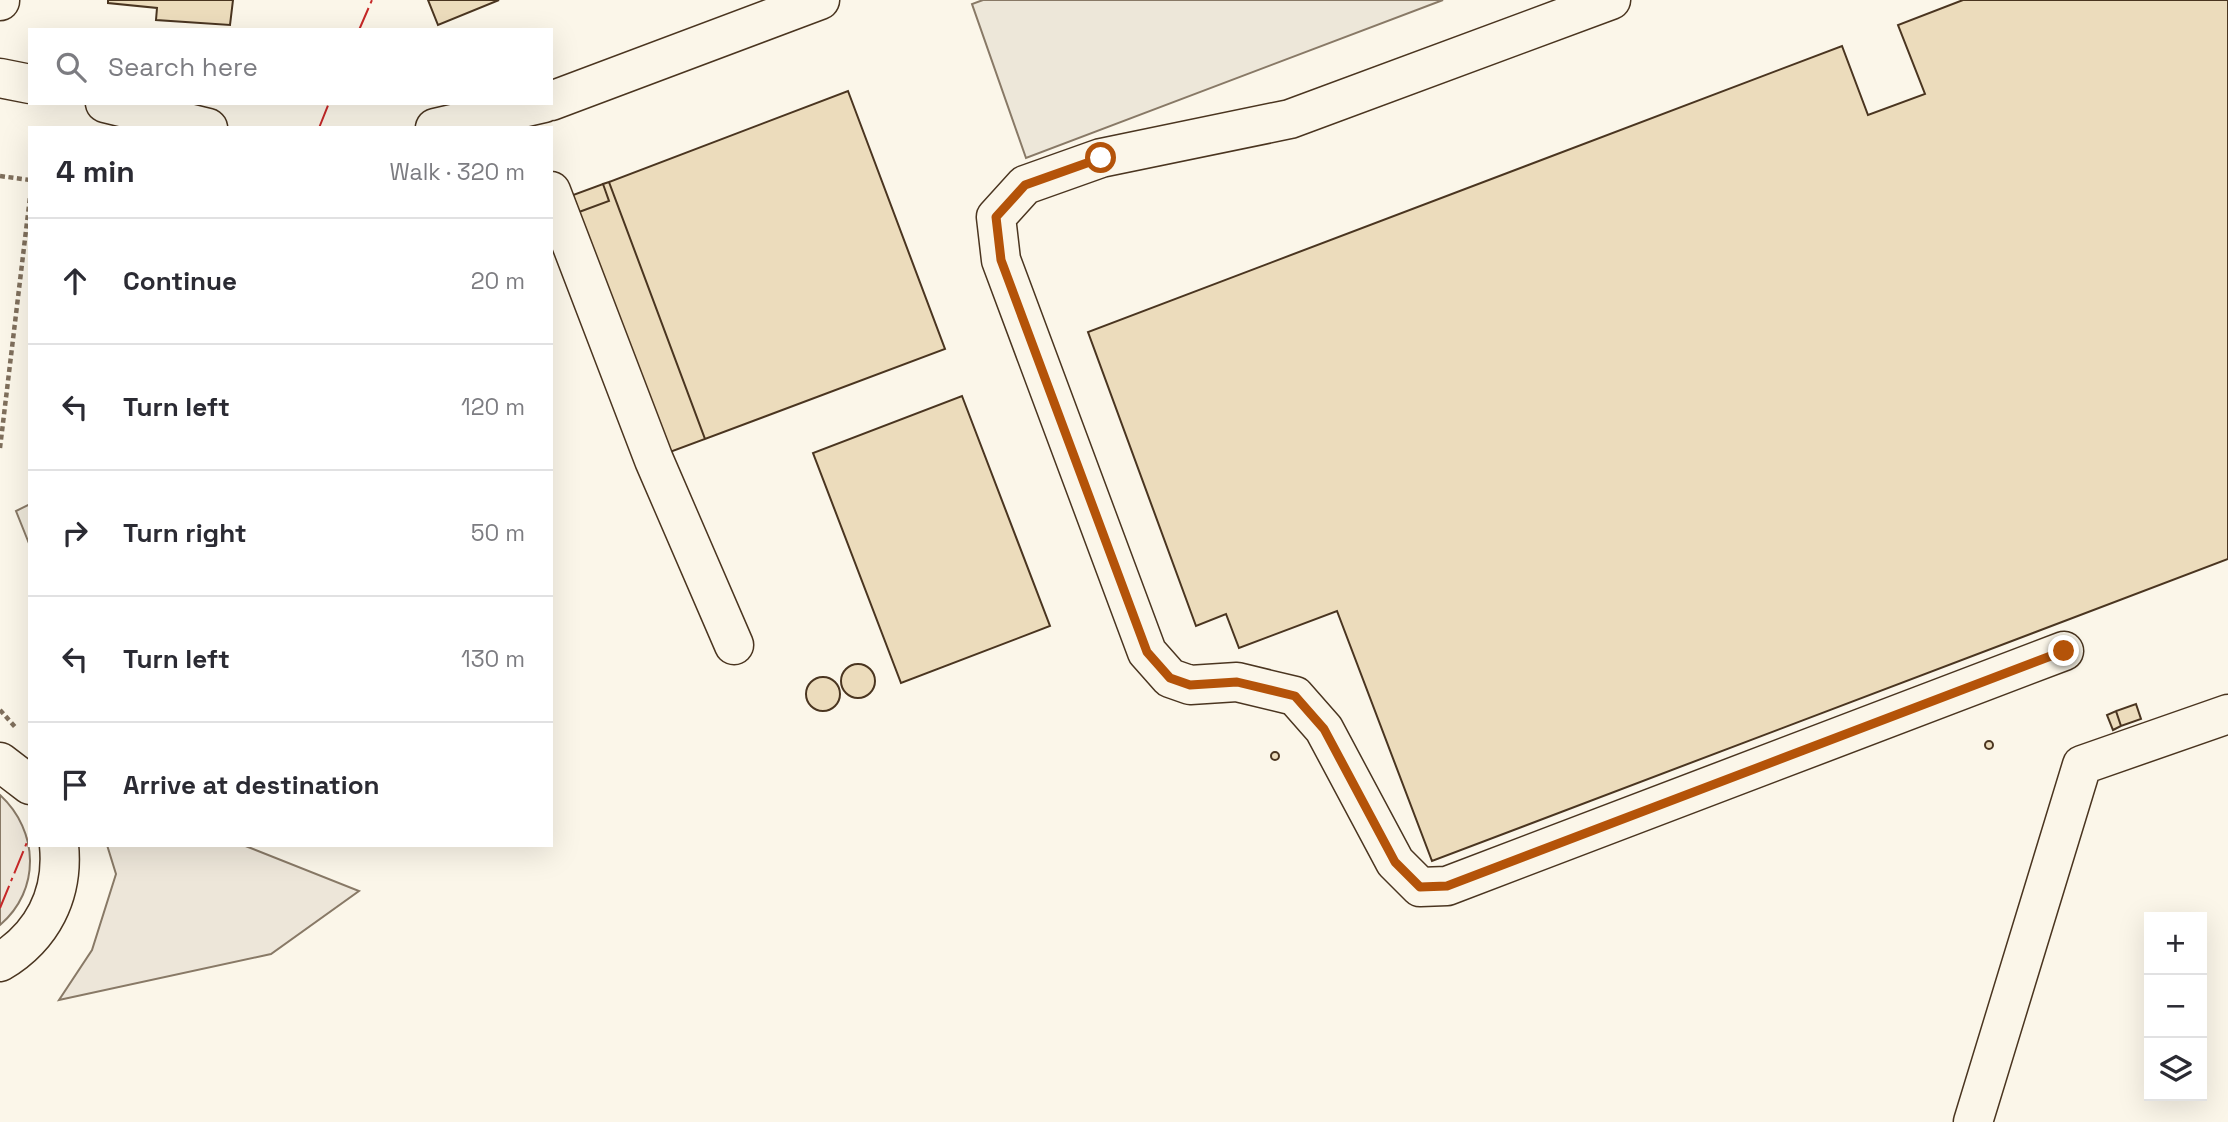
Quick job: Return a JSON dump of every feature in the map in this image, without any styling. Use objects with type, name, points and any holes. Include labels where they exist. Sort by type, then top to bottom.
[{"type":"street","points":[[553,103],[820,0]]},
{"type":"street","points":[[1611,0],[1290,119],[1101,158],[1025,185],[996,217],[1001,260],[1147,652],[1170,678],[1190,685],[1237,682],[1295,696],[1324,729],[1395,862],[1420,887],[1447,886],[2064,651]]},
{"type":"street","points":[[0,78],[28,84]]},
{"type":"street","points":[[113,105],[200,126]]},
{"type":"street","points":[[446,126],[536,110]]},
{"type":"street","points":[[553,196],[654,460],[734,645]]},
{"type":"street","points":[[1973,1122],[2082,765],[2228,714]]},
{"type":"street","points":[[0,762],[28,783]]},
{"type":"street","points":[[0,962],[26,943],[47,916],[58,882],[59,847]]},
{"type":"path","points":[[0,176],[28,180]]},
{"type":"path","points":[[0,448],[28,214]]},
{"type":"shaded area","points":[[983,0],[1443,0],[1026,158],[972,4]]},
{"type":"shaded area","points":[[28,505],[28,541],[16,511]]},
{"type":"shaded area","points":[[0,795],[13,809],[22,826],[30,860],[23,895],[0,925]]},
{"type":"shaded area","points":[[108,847],[248,847],[359,891],[271,954],[59,1000],[92,950],[116,874]]},
{"type":"building","points":[[108,0],[233,0],[230,25],[156,20],[157,8],[108,3]]},
{"type":"building","points":[[428,0],[499,0],[438,25]]},
{"type":"building","points":[[1963,0],[2228,0],[2228,559],[1432,861],[1337,611],[1239,648],[1226,614],[1196,626],[1088,332],[1842,46],[1868,115],[1925,94],[1898,25]]},
{"type":"building","points":[[848,91],[945,349],[705,439],[609,182]]},
{"type":"building","points":[[609,182],[705,439],[670,452],[579,212],[609,201],[603,184]]},
{"type":"building","points":[[603,184],[609,201],[579,212],[573,195]]},
{"type":"building","points":[[962,396],[1050,626],[901,683],[813,453]]},
{"type":"building","points":[[858,664],[870,669],[875,681],[870,693],[858,698],[846,693],[841,681],[846,669]]},
{"type":"building","points":[[823,677],[835,682],[840,694],[835,706],[823,711],[811,706],[806,694],[811,682]]},
{"type":"building","points":[[2136,704],[2141,719],[2121,726],[2116,711]]},
{"type":"building","points":[[2116,711],[2121,726],[2113,730],[2107,715]]},
{"type":"building","points":[[1989,741],[1993,745],[1989,749],[1985,745]]},
{"type":"building","points":[[1275,752],[1279,756],[1275,760],[1271,756]]},
{"type":"power","points":[[360,28],[372,0]]},
{"type":"power","points":[[320,126],[328,105]]},
{"type":"power","points":[[0,908],[28,840]]},
{"type":"route","points":[[1101,158],[1025,185],[996,217],[1001,260],[1147,652],[1170,678],[1190,685],[1237,682],[1295,696],[1324,729],[1395,862],[1420,887],[1447,886],[2064,651]]}]
